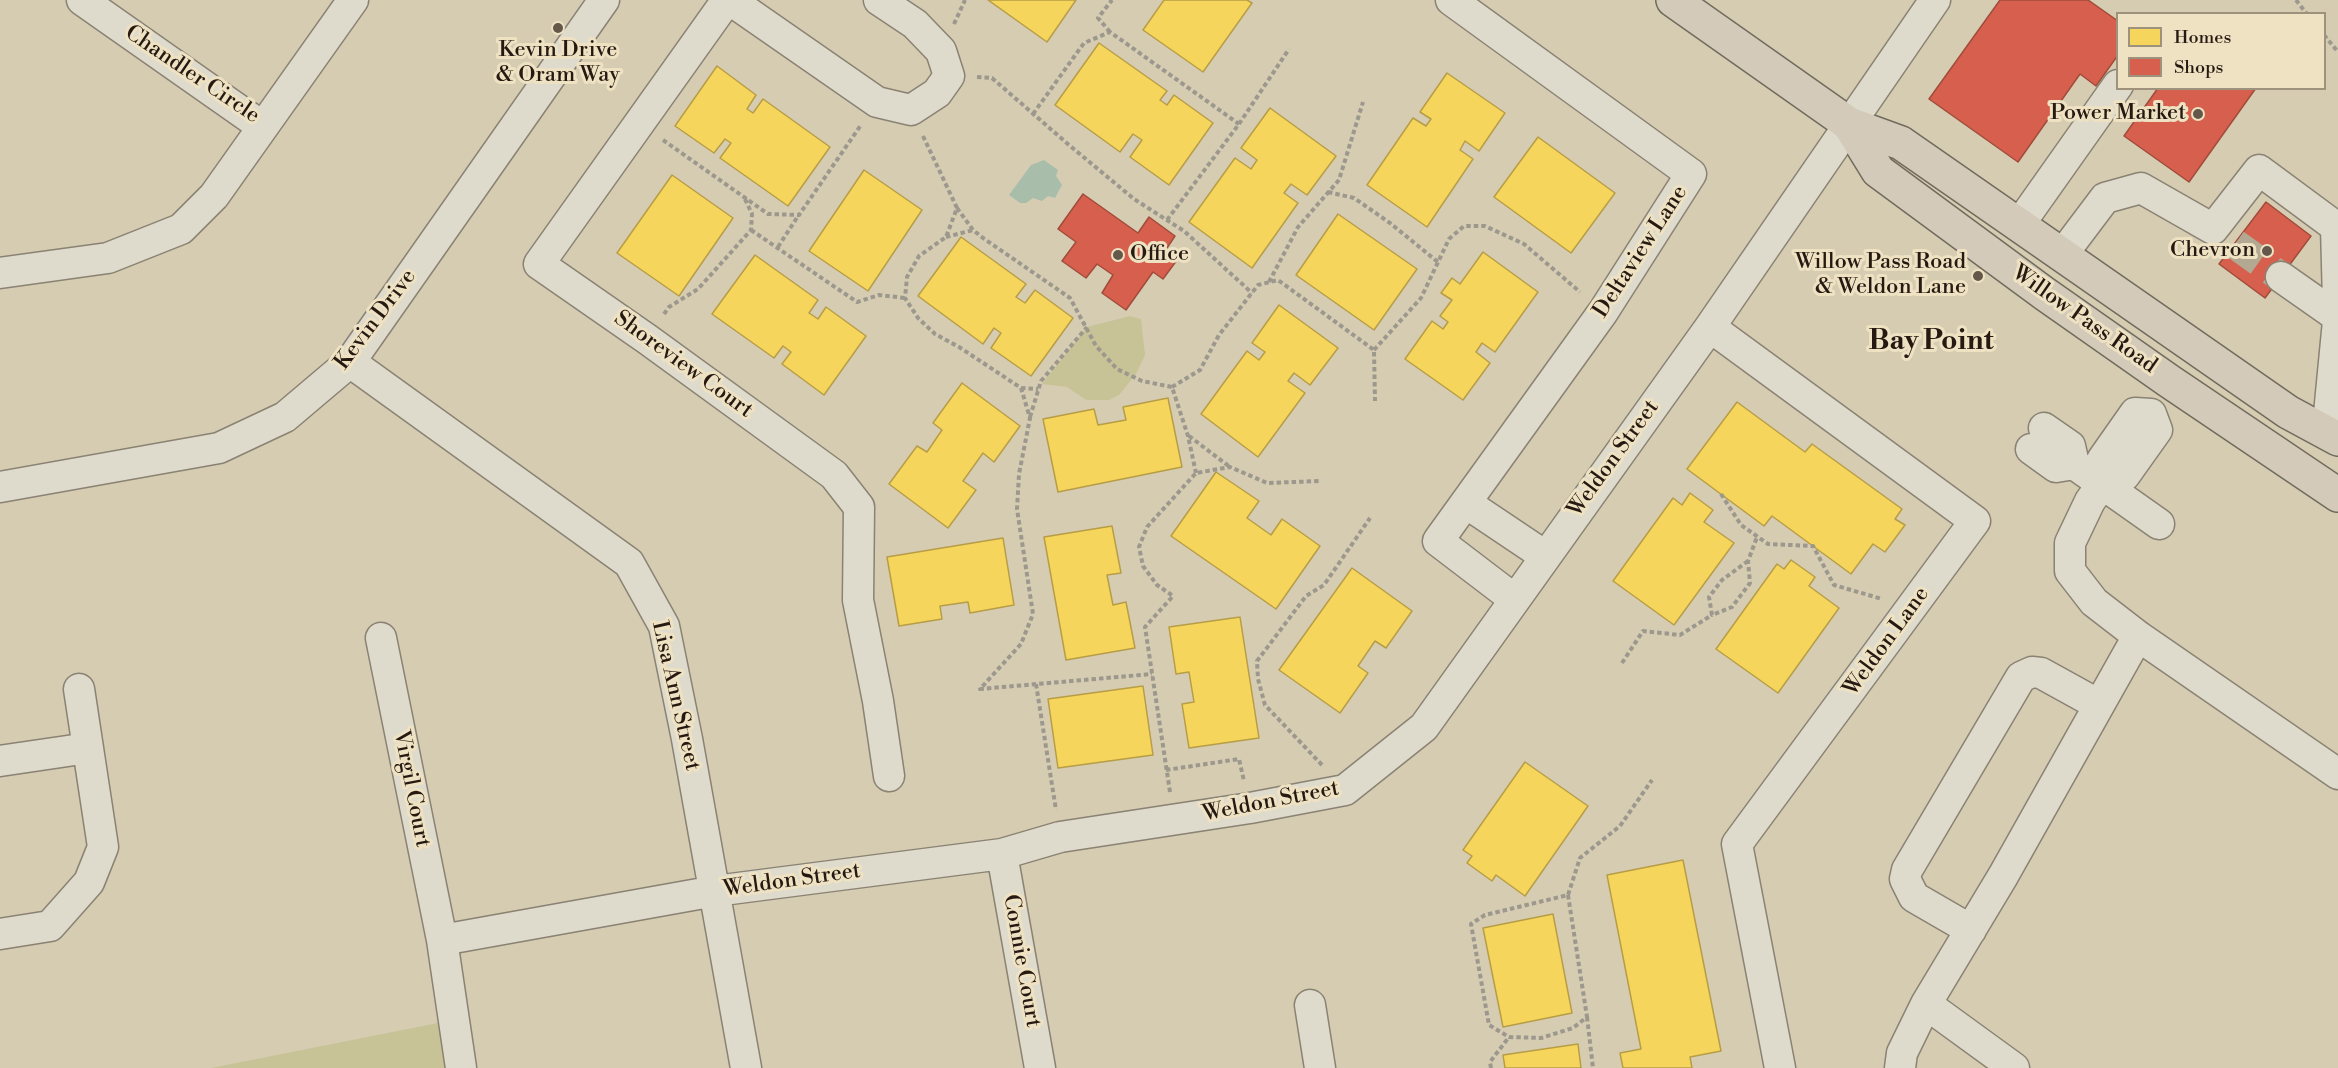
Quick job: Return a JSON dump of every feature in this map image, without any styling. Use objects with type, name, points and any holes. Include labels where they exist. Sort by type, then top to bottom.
[{"type":"main road","name":"Willow Pass Road","points":[[1673,0],[1850,124],[1901,143],[2288,412],[2333,436]]},
{"type":"main road","name":"Willow Pass Road","points":[[1850,124],[1878,171],[2172,384],[2338,495]]},
{"type":"street","name":"Chandler Circle","points":[[82,0],[263,127],[353,0]]},
{"type":"street","name":"Kevin Drive","points":[[0,487],[219,448],[285,417],[350,362],[604,0]]},
{"type":"street","points":[[729,0],[877,102],[911,110],[937,93],[949,76],[940,51],[915,24],[879,0]]},
{"type":"street","name":"Shoreview Court","points":[[729,0],[539,264],[647,339],[834,475],[859,507],[858,600],[878,701],[889,776]]},
{"type":"street","name":"Deltaview Lane","points":[[1451,0],[1691,174],[1603,312],[1438,541],[1514,599]]},
{"type":"street","name":"Weldon Street","points":[[442,940],[715,891],[1002,854],[1060,837],[1250,808],[1345,790],[1424,727],[1710,327],[1935,0]]},
{"type":"street","points":[[2019,225],[2116,88]]},
{"type":"street","points":[[0,273],[108,258],[181,229],[214,196],[263,127]]},
{"type":"street","points":[[2061,255],[2105,198],[2141,188],[2224,236],[2259,170],[2336,227],[2338,302]]},
{"type":"street","points":[[2281,277],[2338,319],[2333,436]]},
{"type":"street","name":"Weldon Lane","points":[[1710,327],[1975,521],[1737,844],[1780,1068]]},
{"type":"street","name":"Lisa Ann Street","points":[[350,362],[629,563],[664,626],[715,891],[746,1068]]},
{"type":"street","points":[[2172,384],[2151,414],[2157,430],[2125,475],[2107,479],[2090,501],[2070,543],[2070,571],[2094,602],[2138,636],[2338,774]]},
{"type":"street","points":[[2037,439],[2070,446],[2074,464],[2107,479],[2159,524]]},
{"type":"street","points":[[1466,502],[1545,556]]},
{"type":"street","points":[[1900,1068],[1902,1053],[1926,1004],[1971,930],[2138,636]]},
{"type":"street","name":"Virgil Court","points":[[381,638],[442,940],[461,1068]]},
{"type":"street","points":[[1971,930],[1914,897],[1905,879],[1907,870],[2021,677],[2032,672],[2041,673],[2099,705]]},
{"type":"street","points":[[0,934],[50,926],[89,882],[103,847],[79,689]]},
{"type":"street","points":[[0,761],[88,748]]},
{"type":"street","name":"Connie Court","points":[[1002,854],[1040,1068]]},
{"type":"street","points":[[1926,1004],[2014,1068]]},
{"type":"street","points":[[1310,1005],[1320,1068]]},
{"type":"path","points":[[1113,0],[1098,18],[1110,32],[1239,124]]},
{"type":"path","points":[[2296,0],[2305,12]]},
{"type":"path","points":[[1034,114],[1084,43],[1110,32]]},
{"type":"path","points":[[2326,36],[2338,52]]},
{"type":"path","points":[[1167,220],[1239,124],[1289,49]]},
{"type":"path","points":[[949,76],[992,78],[1134,199],[1184,231],[1252,293]]},
{"type":"path","points":[[778,248],[877,102]]},
{"type":"path","points":[[1269,282],[1298,227],[1339,180],[1363,102]]},
{"type":"path","points":[[911,110],[957,208],[973,230],[1071,298],[1096,346],[1116,369],[1142,381],[1173,387],[1200,370],[1220,335],[1258,285],[1278,280],[1374,350]]},
{"type":"path","points":[[640,124],[768,214],[799,215]]},
{"type":"path","points":[[1328,192],[1354,198],[1439,263]]},
{"type":"path","points":[[647,339],[669,308],[698,289],[750,230],[752,214],[745,198]]},
{"type":"path","points":[[946,237],[957,208]]},
{"type":"path","points":[[1375,401],[1374,350],[1421,298],[1449,239],[1464,226],[1485,226],[1524,244],[1603,312]]},
{"type":"path","points":[[750,230],[857,302],[879,295],[905,298]]},
{"type":"path","points":[[973,230],[946,237],[919,256],[907,277],[905,298],[918,318],[935,334],[959,346],[1022,387],[1038,389]]},
{"type":"path","points":[[1087,327],[1041,381],[1030,418],[1019,474],[1017,509],[1033,614],[1021,644],[980,689],[1152,674]]},
{"type":"path","points":[[1022,387],[1030,418]]},
{"type":"path","points":[[1173,387],[1196,472]]},
{"type":"path","points":[[1188,436],[1230,467],[1267,483],[1321,481]]},
{"type":"path","points":[[1175,820],[1145,627],[1173,596],[1156,585],[1143,566],[1139,547],[1147,527],[1196,472],[1230,467]]},
{"type":"path","points":[[1721,494],[1741,525],[1768,544],[1813,546],[1834,585],[1912,608]]},
{"type":"path","points":[[1345,790],[1265,705],[1258,679],[1257,661],[1306,596],[1324,585],[1370,518]]},
{"type":"path","points":[[1622,663],[1643,631],[1680,635],[1712,615],[1732,607],[1750,583],[1748,561],[1757,537]]},
{"type":"path","points":[[1712,615],[1709,597],[1722,580],[1748,561]]},
{"type":"path","points":[[1036,684],[1060,837]]},
{"type":"path","points":[[1166,770],[1239,759],[1250,808]]},
{"type":"path","points":[[1593,1068],[1568,895],[1580,858],[1620,826],[1652,780]]},
{"type":"path","points":[[1568,895],[1485,915],[1471,924],[1489,1025],[1509,1037],[1541,1038],[1573,1028],[1587,1017]]},
{"type":"path","points":[[1491,1068],[1490,1062],[1509,1037]]},
{"type":"shaded area","points":[[1044,160],[1058,170],[1056,176],[1062,185],[1055,198],[1048,196],[1042,201],[1033,198],[1026,203],[1020,203],[1009,195],[1031,165]]},
{"type":"shaded area","points":[[1130,316],[1141,319],[1145,355],[1136,374],[1119,395],[1109,400],[1086,400],[1067,387],[1042,384],[1087,327]]},
{"type":"shaded area","points":[[453,1020],[461,1068],[211,1068]]},
{"type":"building: Homes","points":[[988,0],[1076,0],[1047,42]]},
{"type":"building: Homes","points":[[1164,0],[1247,0],[1252,3],[1203,72],[1143,30]]},
{"type":"building: Homes","points":[[1099,43],[1167,91],[1160,100],[1167,105],[1174,95],[1213,123],[1169,185],[1130,157],[1142,140],[1133,134],[1120,152],[1055,105]]},
{"type":"building: Homes","points":[[717,66],[756,95],[747,109],[753,113],[763,99],[830,147],[788,206],[720,158],[731,143],[725,139],[714,153],[675,126]]},
{"type":"building: Homes","points":[[1447,73],[1505,113],[1479,151],[1465,141],[1460,150],[1473,159],[1427,227],[1367,185],[1413,118],[1426,126],[1431,119],[1420,112]]},
{"type":"building: Homes","points":[[1270,108],[1336,156],[1307,195],[1291,184],[1284,193],[1298,203],[1252,268],[1189,222],[1235,158],[1251,169],[1257,160],[1241,148]]},
{"type":"building: Homes","points":[[1538,137],[1615,193],[1571,253],[1494,197]]},
{"type":"building: Homes","points":[[864,170],[922,210],[868,291],[809,251]]},
{"type":"building: Homes","points":[[672,175],[733,218],[679,296],[617,253]]},
{"type":"building: Homes","points":[[1338,214],[1417,269],[1374,330],[1296,275]]},
{"type":"building: Homes","points":[[961,237],[1026,284],[1016,297],[1025,303],[1035,290],[1073,318],[1031,376],[991,348],[1001,333],[994,328],[983,344],[918,296]]},
{"type":"building: Homes","points":[[1483,252],[1538,292],[1495,352],[1482,343],[1476,352],[1490,363],[1463,400],[1405,359],[1432,321],[1443,329],[1448,322],[1440,316],[1452,300],[1441,293],[1452,278],[1460,284]]},
{"type":"building: Homes","points":[[755,255],[818,300],[809,313],[818,319],[826,307],[866,336],[824,395],[782,364],[791,352],[783,346],[774,358],[712,314]]},
{"type":"building: Homes","points":[[1279,305],[1338,348],[1310,385],[1294,373],[1288,381],[1305,393],[1258,457],[1201,414],[1247,351],[1259,360],[1265,352],[1252,343]]},
{"type":"building: Homes","points":[[962,383],[1020,426],[994,462],[983,453],[963,481],[976,490],[948,528],[889,484],[917,446],[927,452],[942,430],[933,423]]},
{"type":"building: Homes","points":[[1168,398],[1182,467],[1058,492],[1043,419],[1094,409],[1098,425],[1126,420],[1123,407]]},
{"type":"building: Homes","points":[[1737,402],[1805,452],[1812,444],[1902,509],[1895,519],[1905,525],[1885,552],[1873,544],[1851,574],[1772,516],[1764,526],[1687,469]]},
{"type":"building: Homes","points":[[1216,472],[1259,501],[1247,518],[1271,535],[1282,519],[1320,546],[1276,609],[1171,536]]},
{"type":"building: Homes","points":[[1690,493],[1713,510],[1704,522],[1734,543],[1674,625],[1613,581],[1673,498],[1682,505]]},
{"type":"building: Homes","points":[[1112,526],[1121,573],[1107,575],[1113,605],[1126,602],[1135,648],[1066,660],[1044,537]]},
{"type":"building: Homes","points":[[1003,538],[1014,605],[970,613],[968,602],[940,606],[942,619],[899,626],[887,557]]},
{"type":"building: Homes","points":[[1791,560],[1815,577],[1809,586],[1839,608],[1778,693],[1716,649],[1777,564],[1784,569]]},
{"type":"building: Homes","points":[[1352,568],[1412,611],[1386,648],[1375,641],[1358,666],[1368,673],[1340,713],[1279,670]]},
{"type":"building: Homes","points":[[1240,617],[1259,738],[1189,748],[1182,704],[1194,702],[1189,672],[1176,674],[1169,627]]},
{"type":"building: Homes","points":[[1143,686],[1153,755],[1058,768],[1048,699]]},
{"type":"building: Homes","points":[[1525,762],[1588,806],[1525,896],[1496,875],[1492,881],[1467,863],[1472,856],[1463,850]]},
{"type":"building: Homes","points":[[1683,860],[1721,1051],[1690,1057],[1692,1068],[1623,1068],[1620,1053],[1641,1049],[1607,875]]},
{"type":"building: Homes","points":[[1553,914],[1572,1013],[1503,1027],[1483,928]]},
{"type":"building: Homes","points":[[1578,1044],[1581,1068],[1505,1068],[1503,1055]]},
{"type":"building: Shops","points":[[2000,0],[2088,0],[2116,20],[2116,58],[2096,86],[2080,74],[2018,162],[1929,99]]},
{"type":"building: Shops","points":[[2157,90],[2255,90],[2189,182],[2124,136]]},
{"type":"building: Shops","name":"Office","points":[[1083,194],[1138,233],[1149,217],[1175,236],[1165,251],[1177,260],[1163,279],[1153,272],[1126,310],[1102,293],[1113,275],[1097,264],[1086,278],[1062,261],[1076,242],[1058,229]]},
{"type":"building: Shops","points":[[2266,202],[2311,236],[2265,298],[2219,264]]},
{"type":"tunnel","points":[[2235,244],[2281,277]]},
{"type":"place","name":"Kevin Drive & Oram Way","points":[[558,28]]},
{"type":"place","name":"Power Market","points":[[2198,114]]},
{"type":"place","name":"Chevron","points":[[2267,251]]},
{"type":"place","name":"Office","points":[[1118,255]]},
{"type":"place","name":"Willow Pass Road & Weldon Lane","points":[[1978,276]]},
{"type":"district","name":"Bay Point","points":[[1931,342]]}]
